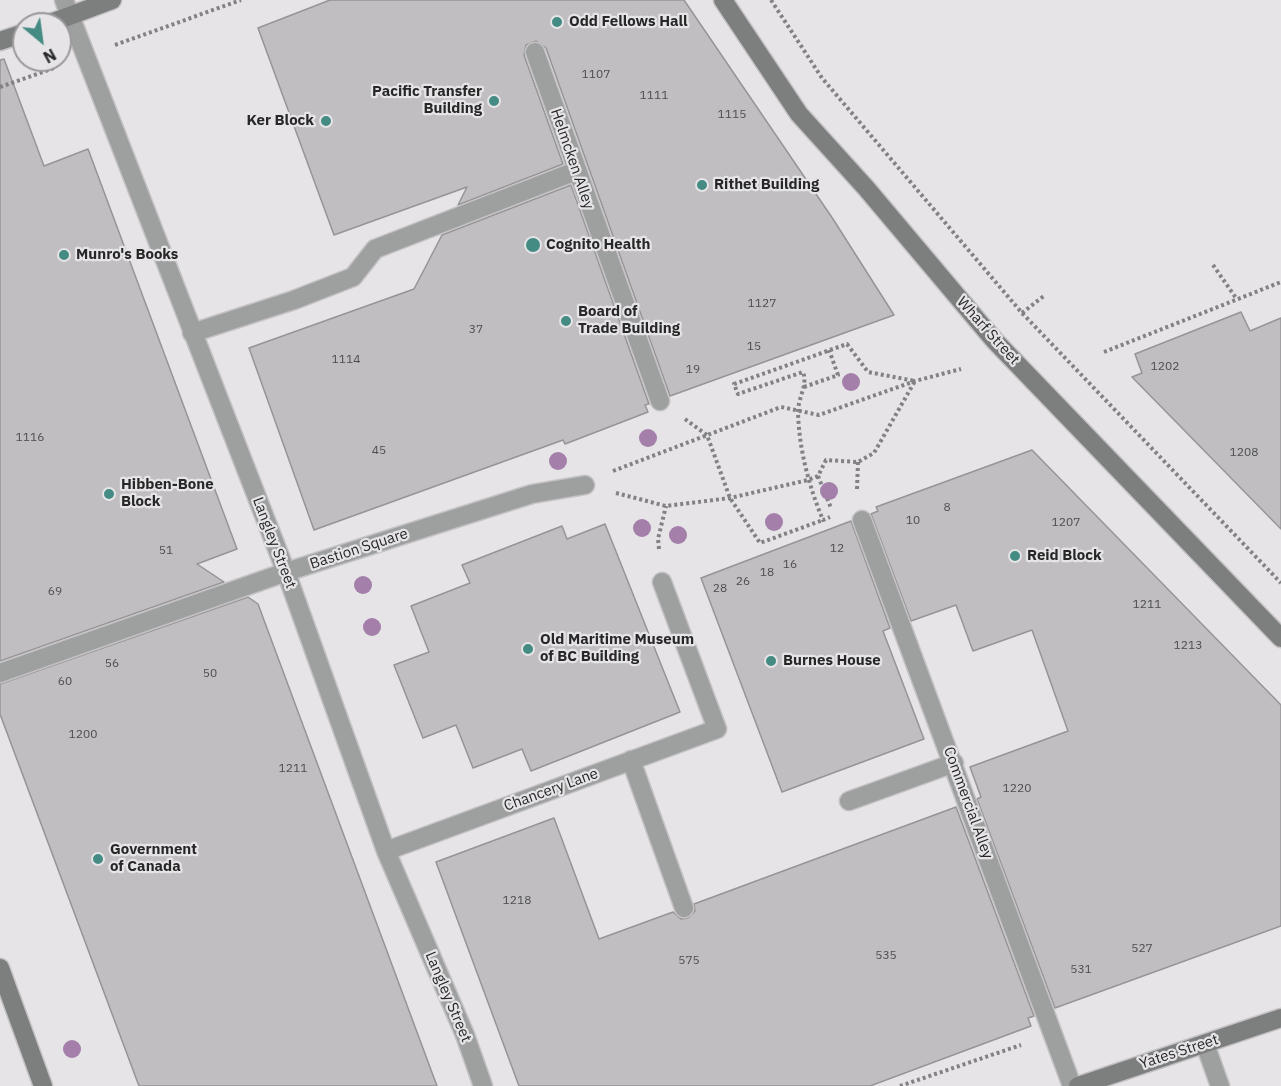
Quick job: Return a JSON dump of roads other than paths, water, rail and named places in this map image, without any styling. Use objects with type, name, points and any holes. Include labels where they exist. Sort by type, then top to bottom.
[{"type":"main road","points":[[67,8],[112,0]]},
{"type":"main road","name":"Wharf Street","points":[[723,0],[800,114],[866,188],[994,340],[1281,639]]},
{"type":"main road","points":[[0,968],[43,1086]]},
{"type":"main road","name":"Yates Street","points":[[1078,1086],[1281,1018]]},
{"type":"street","name":"Langley Street","points":[[67,8],[286,572],[386,851],[465,1035],[483,1086]]},
{"type":"street","name":"Helmcken Alley","points":[[535,52],[660,401]]},
{"type":"street","points":[[192,333],[294,300],[353,277],[375,249],[576,171]]},
{"type":"street","name":"Bastion Square","points":[[0,673],[286,572],[532,494],[585,484]]},
{"type":"street","name":"Commercial Alley","points":[[862,520],[1072,1086]]},
{"type":"street","name":"Chancery Lane","points":[[386,851],[717,729],[662,582]]},
{"type":"street","points":[[631,760],[684,908]]},
{"type":"street","points":[[849,801],[954,763]]},
{"type":"street","points":[[1205,1044],[1220,1086]]},
{"type":"place","name":"Odd Fellows Hall","points":[[557,22]]},
{"type":"place","name":"Pacific Transfer Building","points":[[494,101]]},
{"type":"place","name":"Ker Block","points":[[326,121]]},
{"type":"place","name":"Rithet Building","points":[[702,185]]},
{"type":"place","name":"Cognito Health","points":[[533,245]]},
{"type":"place","name":"Munro's Books","points":[[64,255]]},
{"type":"place","name":"Board of Trade Building","points":[[566,321]]},
{"type":"place","name":"Hibben-Bone Block","points":[[109,494]]},
{"type":"place","name":"Reid Block","points":[[1015,556]]},
{"type":"place","name":"Old Maritime Museum of BC Building","points":[[528,649]]},
{"type":"place","name":"Burnes House","points":[[771,661]]},
{"type":"place","name":"Government of Canada","points":[[98,859]]}]
